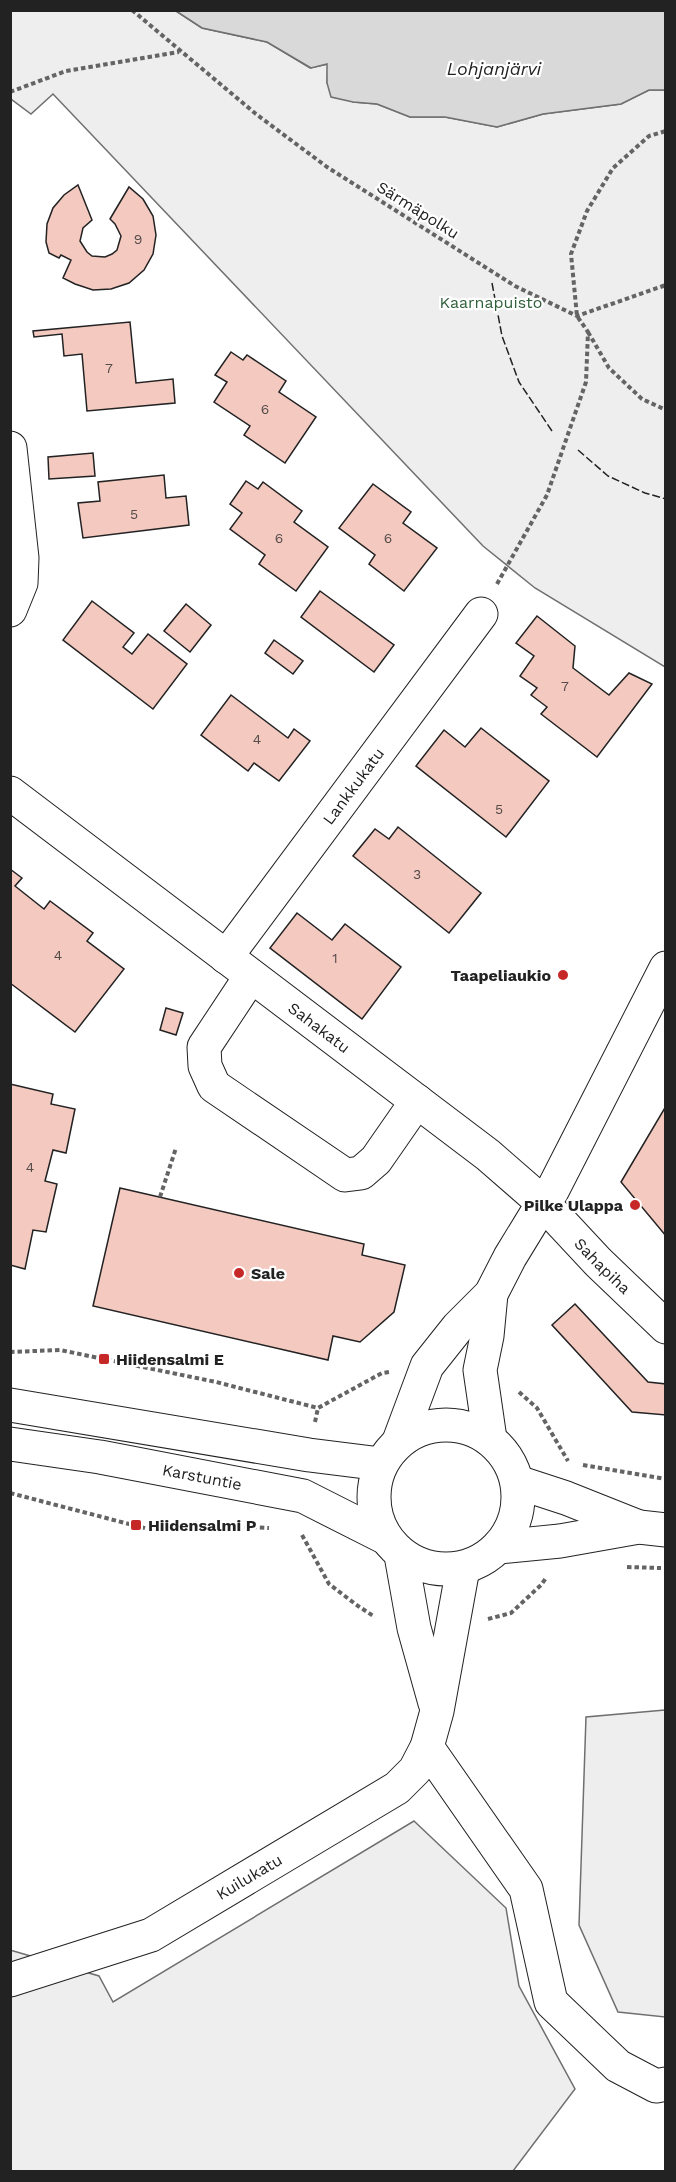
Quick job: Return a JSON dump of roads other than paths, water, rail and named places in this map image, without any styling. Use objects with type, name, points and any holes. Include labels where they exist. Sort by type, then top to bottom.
[{"type":"street","points":[[10,448],[22,558],[21,583],[10,610]]},
{"type":"street","name":"Lankkukatu","points":[[417,1101],[376,1160],[361,1173],[345,1174],[214,1086],[205,1066],[204,1047],[238,967],[481,614]]},
{"type":"street","name":"Sahakatu","points":[[10,793],[488,1155],[543,1203]]},
{"type":"street","points":[[10,1405],[309,1455],[390,1453],[420,1429],[444,1424],[469,1428],[490,1439],[507,1458],[517,1482],[518,1505],[512,1527],[499,1546],[483,1560],[463,1568],[441,1570],[420,1565],[393,1547],[377,1521],[373,1502],[374,1483],[390,1453],[427,1366],[458,1327],[491,1294],[510,1257],[557,1180],[666,968]]},
{"type":"street","name":"Sahapiha","points":[[543,1203],[598,1262],[666,1327]]},
{"type":"street","points":[[490,1439],[480,1370],[487,1336],[491,1294]]},
{"type":"street","name":"Karstuntie","points":[[10,1444],[100,1457],[303,1496],[393,1547]]},
{"type":"street","points":[[517,1482],[566,1497],[652,1529]]},
{"type":"street","points":[[499,1546],[652,1529]]},
{"type":"street","name":"Kuilukatu","points":[[393,1547],[437,1711]]},
{"type":"street","name":"Kuilukatu","points":[[10,1980],[152,1935],[397,1788],[415,1770],[428,1747],[437,1711],[463,1568]]},
{"type":"street","points":[[428,1747],[526,1889],[551,2002],[618,2066],[656,2086],[666,2084]]},
{"type":"water","name":"Lohjanjärvi","points":[[176,11],[665,11],[665,90],[649,90],[621,104],[543,114],[497,127],[445,117],[410,117],[377,104],[331,97],[327,83],[327,64],[311,68],[267,42],[202,28]]},
{"type":"place","name":"Taapeliaukio","points":[[563,975]]},
{"type":"place","name":"Pilke Ulappa","points":[[635,1205]]},
{"type":"place","name":"Sale","points":[[239,1273]]},
{"type":"place","name":"Hiidensalmi E","points":[[104,1359]]},
{"type":"place","name":"Hiidensalmi P","points":[[136,1525]]},
{"type":"park label","name":"Kaarnapuisto","points":[[491,302]]}]
